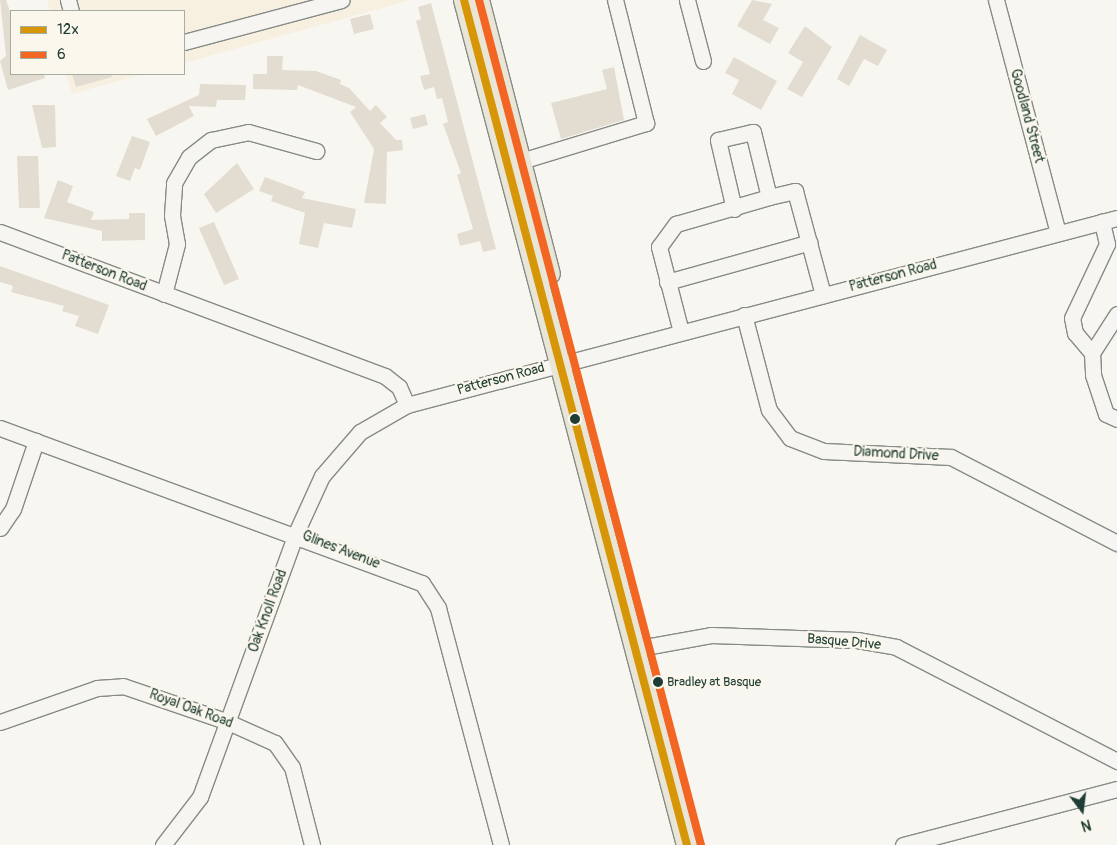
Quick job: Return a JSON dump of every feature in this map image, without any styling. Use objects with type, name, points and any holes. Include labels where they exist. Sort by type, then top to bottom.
[{"type":"main road","points":[[464,0],[566,362],[641,647],[687,845]]},
{"type":"main road","points":[[479,0],[521,161],[566,362]]},
{"type":"main road","points":[[641,647],[701,845]]},
{"type":"street","points":[[185,42],[342,0]]},
{"type":"street","points":[[521,161],[646,123],[615,0]]},
{"type":"street","points":[[687,0],[703,61]]},
{"type":"street","name":"Goodland Street","points":[[996,0],[1058,233]]},
{"type":"street","points":[[164,294],[177,244],[172,215],[174,183],[189,157],[211,140],[248,132],[316,151]]},
{"type":"street","points":[[734,209],[718,140],[753,132],[769,197]]},
{"type":"street","points":[[680,332],[659,247],[676,224],[734,209],[769,197],[795,191],[823,294]]},
{"type":"street","points":[[1092,353],[1074,333],[1072,318],[1107,244],[1110,220]]},
{"type":"street","name":"Patterson Road","points":[[0,232],[385,376],[399,387],[407,405],[1110,220]]},
{"type":"street","points":[[667,282],[810,242]]},
{"type":"street","points":[[1117,314],[1092,353],[1093,375],[1106,414],[1117,419]]},
{"type":"street","name":"Diamond Drive","points":[[744,315],[769,410],[790,438],[824,452],[951,457],[1117,543]]},
{"type":"street","name":"Oak Knoll Road","points":[[163,845],[200,797],[296,533],[311,497],[337,455],[360,432],[407,405]]},
{"type":"street","name":"Glines Avenue","points":[[0,428],[296,533],[409,576],[433,594],[500,845]]},
{"type":"street","points":[[0,528],[13,509],[36,441]]},
{"type":"street","name":"Basque Drive","points":[[641,647],[711,635],[857,640],[896,647],[1117,761]]},
{"type":"street","name":"Royal Oak Road","points":[[0,722],[97,688],[123,686],[228,722],[275,743],[292,767],[312,845]]},
{"type":"street","points":[[903,845],[1117,789]]},
{"type":"shaded area","points":[[47,0],[411,0],[185,63],[185,10],[50,10]]},
{"type":"shaded area","points":[[66,75],[140,75],[72,94]]},
{"type":"building","points":[[0,0],[6,0],[10,11],[10,75],[44,75],[45,78],[8,90],[0,61],[6,56]]},
{"type":"building","points":[[752,0],[772,4],[763,20],[779,28],[770,44],[737,26]]},
{"type":"building","points":[[431,3],[496,249],[483,252],[480,241],[460,246],[457,234],[473,229],[457,175],[461,173],[443,124],[448,122],[442,98],[437,99],[434,87],[424,90],[420,76],[430,74],[416,21],[421,19],[418,7]]},
{"type":"building","points":[[370,14],[374,29],[354,34],[350,19]]},
{"type":"building","points":[[805,26],[832,47],[802,97],[787,89],[803,62],[788,53]]},
{"type":"building","points":[[860,35],[887,50],[878,66],[864,59],[849,86],[837,79]]},
{"type":"building","points":[[267,56],[283,56],[282,70],[316,71],[341,80],[340,84],[349,88],[370,111],[376,105],[387,117],[380,123],[396,140],[402,140],[403,150],[387,152],[386,204],[364,203],[374,149],[350,112],[356,107],[298,85],[297,90],[253,89],[253,74],[267,74]]},
{"type":"building","points":[[734,57],[777,81],[761,110],[732,94],[739,80],[725,73]]},
{"type":"building","points":[[614,67],[624,120],[561,139],[551,103],[607,89],[602,70]]},
{"type":"building","points":[[72,75],[111,75],[112,77],[76,87]]},
{"type":"building","points":[[200,84],[246,85],[245,100],[217,100],[216,107],[189,106],[194,116],[156,136],[147,119],[199,95]]},
{"type":"building","points":[[32,105],[55,105],[56,147],[42,148]]},
{"type":"building","points":[[425,114],[428,125],[413,129],[410,118]]},
{"type":"building","points":[[132,136],[150,142],[140,170],[135,168],[130,181],[116,176]]},
{"type":"building","points":[[17,156],[38,156],[40,208],[19,208]]},
{"type":"building","points":[[237,163],[254,189],[216,213],[204,194]]},
{"type":"building","points":[[265,177],[305,192],[302,198],[356,209],[352,228],[324,223],[318,248],[299,244],[305,213],[271,201],[273,196],[259,191]]},
{"type":"building","points":[[58,180],[73,186],[67,202],[94,212],[91,220],[129,219],[129,213],[145,213],[145,240],[102,241],[102,231],[44,218]]},
{"type":"building","points":[[214,222],[239,279],[224,285],[199,228]]},
{"type":"building","points":[[0,266],[109,305],[98,334],[75,326],[79,316],[62,311],[64,306],[11,292],[13,286],[0,282]]},
{"type":"transit line","name":"12x","points":[[464,0],[687,845]]},
{"type":"transit line","name":"6","points":[[479,0],[701,845]]},
{"type":"place","name":"Bradley at Basque","points":[[658,682]]}]
